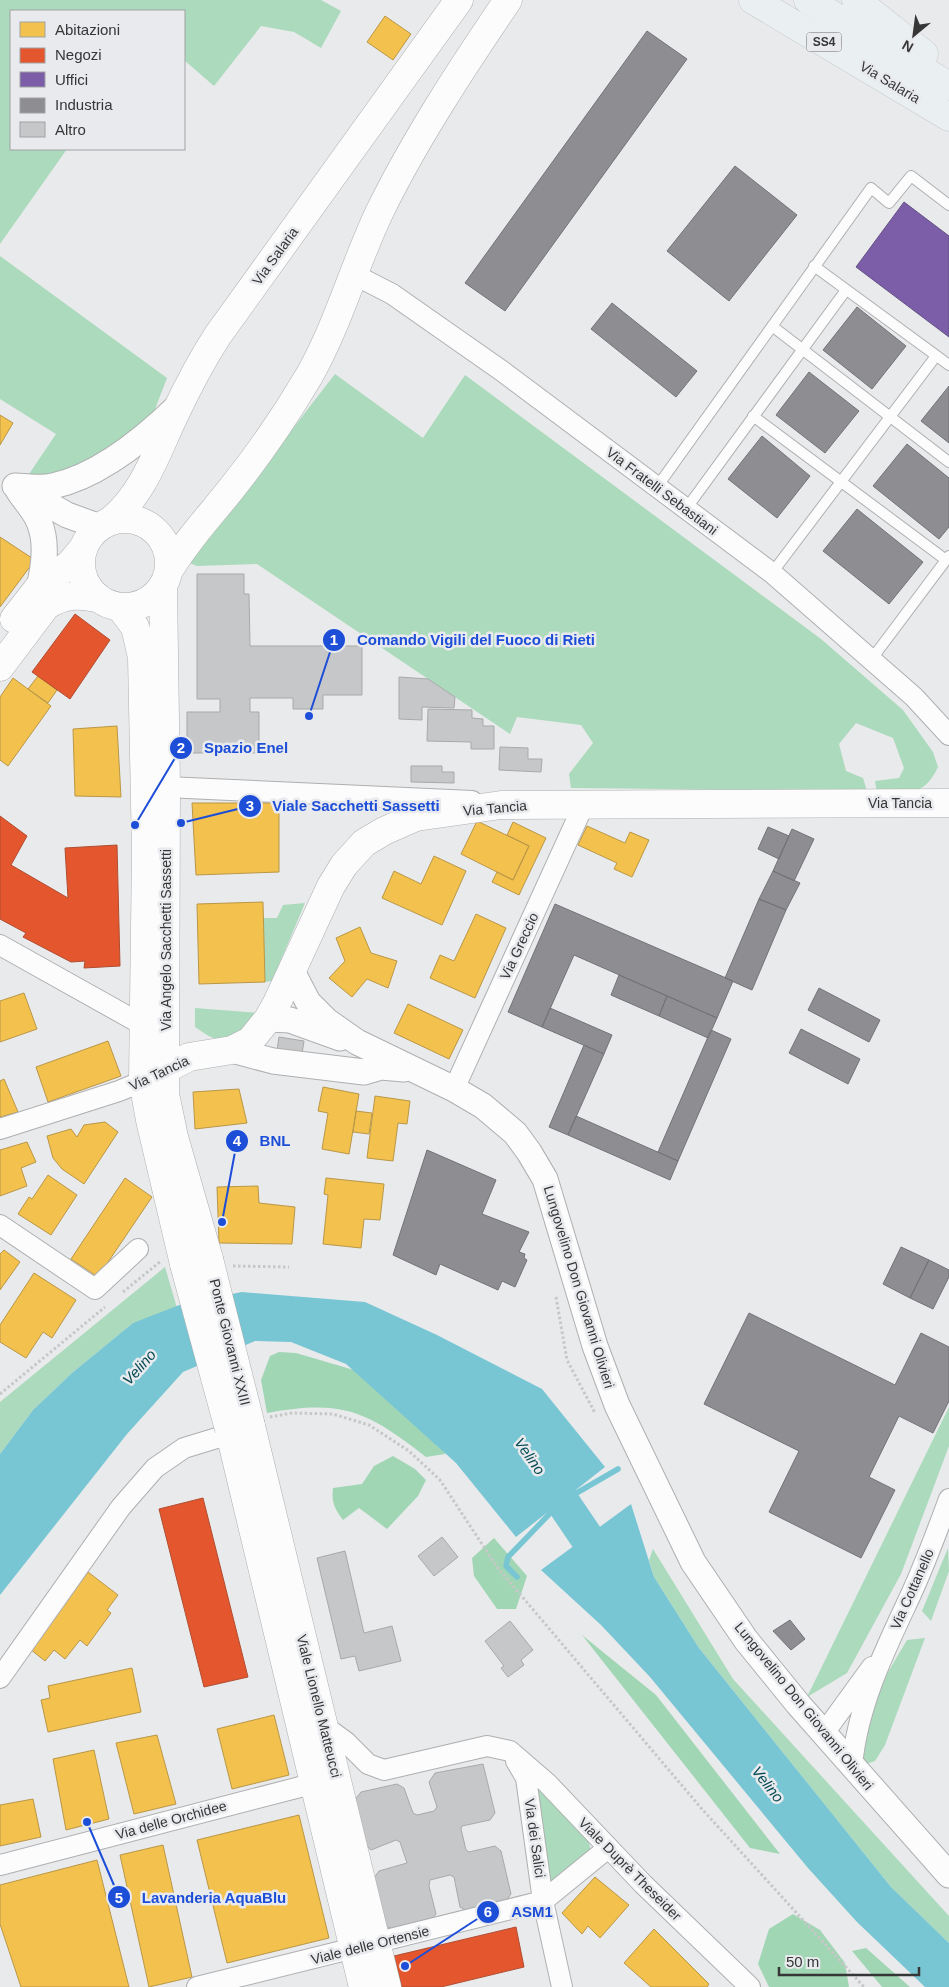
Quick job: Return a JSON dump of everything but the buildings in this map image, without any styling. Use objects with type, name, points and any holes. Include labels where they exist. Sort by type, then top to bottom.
[{"type":"highway","name":"Via Salaria","points":[[753,0],[949,118]]},
{"type":"highway","name":"Via Salaria","points":[[808,0],[949,86]]},
{"type":"highway","points":[[856,0],[949,74]]},
{"type":"main road","name":"Via Salaria","points":[[0,637],[39,587],[70,564],[98,532],[130,503],[142,484],[179,404],[218,335],[459,0]]},
{"type":"main road","points":[[0,667],[46,606],[56,600],[83,595],[110,603],[133,606],[145,602],[155,595],[187,542],[250,465],[296,398],[323,349],[353,274],[394,184],[450,88],[508,0]]},
{"type":"main road","points":[[110,603],[85,581],[81,559],[98,532],[122,520],[135,521],[148,526],[158,534],[167,552],[165,579]]},
{"type":"main road","name":"Via Angelo Sacchetti Sassetti","points":[[154,1023],[166,787],[165,579]]},
{"type":"main road","name":"Via Angelo Sacchetti Sassetti","points":[[110,603],[135,626],[142,657],[146,851],[155,1075],[150,1120],[187,1260]]},
{"type":"main road","name":"Via Tancia","points":[[155,1075],[189,1057],[232,1050],[250,1040],[268,1019],[292,972],[331,886],[344,865],[364,843],[384,830],[416,817],[501,805],[949,803]]},
{"type":"main road","points":[[154,1023],[186,1038],[232,1050]]},
{"type":"main road","name":"Ponte Giovanni XXIII","points":[[187,1260],[240,1427]]},
{"type":"main road","name":"Viale Lionello Matteucci","points":[[240,1427],[365,1946],[387,1987]]},
{"type":"main road","name":"Viale Lionello Matteucci","points":[[300,1676],[324,1726],[325,1780]]},
{"type":"main road","name":"Viale Lionello Matteucci","points":[[363,1987],[365,1946]]},
{"type":"street","name":"Via Fratelli Sebastiani","points":[[353,274],[392,294],[502,372],[772,572],[914,698],[949,735]]},
{"type":"street","points":[[7,481],[52,486],[79,478],[135,445],[179,404]]},
{"type":"street","points":[[7,481],[98,532]]},
{"type":"street","points":[[7,481],[39,522],[44,541],[44,567],[39,587]]},
{"type":"street","points":[[166,787],[382,798],[458,799],[501,805]]},
{"type":"street","name":"Via Greccio","points":[[454,1089],[584,804]]},
{"type":"street","points":[[0,945],[154,1023]]},
{"type":"street","name":"Lungovelino Don Giovanni Olivieri","points":[[292,972],[308,1002],[327,1021],[356,1042],[381,1056],[419,1071],[483,1106],[510,1128],[529,1152],[545,1179],[604,1370],[638,1450],[693,1562],[746,1640],[852,1766],[949,1875]]},
{"type":"street","name":"Lungovelino Don Giovanni Olivieri","points":[[268,1019],[290,1020],[356,1042]]},
{"type":"street","name":"Lungovelino Don Giovanni Olivieri","points":[[232,1050],[273,1061],[364,1072],[381,1067],[419,1071]]},
{"type":"street","name":"Via Tancia","points":[[0,1129],[119,1091],[155,1075]]},
{"type":"street","points":[[0,1225],[95,1289],[138,1248]]},
{"type":"street","points":[[0,1678],[121,1507],[155,1468],[184,1448],[240,1427]]},
{"type":"street","name":"Via Cottanello","points":[[824,1733],[883,1651],[907,1604],[949,1499]]},
{"type":"street","name":"Via Cottanello","points":[[852,1766],[854,1740],[883,1651]]},
{"type":"street","points":[[324,1726],[346,1742],[368,1764],[384,1770],[487,1746],[510,1751]]},
{"type":"street","name":"Viale Duprè Theseider","points":[[510,1751],[548,1783],[608,1848],[750,1987]]},
{"type":"street","name":"Via dei Salici","points":[[510,1751],[526,1778],[543,1901],[562,1987]]},
{"type":"street","name":"Via delle Orchidee","points":[[0,1865],[325,1780]]},
{"type":"street","points":[[543,1901],[608,1848]]},
{"type":"street","name":"Viale delle Ortensie","points":[[197,1987],[543,1901]]},
{"type":"lane","points":[[657,487],[870,188],[889,203],[911,176],[949,205]]},
{"type":"lane","points":[[814,266],[949,365]]},
{"type":"lane","points":[[686,509],[846,290]]},
{"type":"lane","points":[[772,326],[949,462]]},
{"type":"lane","points":[[772,572],[936,356]]},
{"type":"lane","points":[[754,416],[840,482],[948,558],[871,660]]},
{"type":"path","points":[[116,1297],[187,1260]]},
{"type":"path","points":[[251,1266],[289,1267]]},
{"type":"path","points":[[554,1287],[567,1360],[576,1379]]},
{"type":"path","points":[[0,1394],[108,1303]]},
{"type":"path","points":[[240,1427],[292,1413],[333,1414],[369,1425],[409,1451],[440,1480],[497,1567],[702,1808],[864,1987]]},
{"type":"green space","points":[[0,0],[321,0],[341,11],[321,48],[294,32],[261,26],[214,86],[185,61],[185,10],[10,10],[10,150],[66,150],[0,244]]},
{"type":"green space","points":[[0,256],[167,378],[152,417],[107,449],[59,476],[25,480],[56,434],[0,399]]},
{"type":"green space","points":[[335,374],[423,438],[465,375],[821,639],[903,710],[933,752],[938,767],[932,777],[920,789],[906,792],[877,793],[875,781],[899,778],[904,768],[893,738],[856,723],[839,744],[846,771],[863,778],[867,791],[571,788],[569,774],[593,743],[581,725],[517,717],[510,734],[257,564],[197,566],[187,562],[200,548]]},
{"type":"green space","points":[[305,903],[272,981],[265,982],[263,918],[277,918],[283,905]]},
{"type":"green space","points":[[195,1008],[258,1013],[235,1036],[223,1040],[216,1039],[195,1027]]},
{"type":"green space","points":[[165,1267],[177,1308],[133,1323],[72,1373],[33,1410],[0,1454],[0,1402]]},
{"type":"green space","points":[[279,1352],[296,1353],[354,1370],[440,1439],[445,1454],[426,1457],[387,1429],[353,1412],[316,1408],[267,1413],[261,1380],[270,1356]]},
{"type":"green space","points":[[949,1407],[949,1446],[901,1574],[847,1673],[807,1697]]},
{"type":"green space","points":[[393,1456],[415,1469],[426,1480],[418,1496],[387,1529],[359,1508],[343,1520],[334,1505],[333,1488],[362,1484],[374,1466]]},
{"type":"green space","points":[[494,1538],[527,1576],[516,1609],[497,1609],[474,1576],[472,1558]]},
{"type":"green space","points":[[948,1548],[949,1571],[931,1621],[922,1611]]},
{"type":"green space","points":[[653,1549],[733,1679],[949,1916],[949,1943],[891,1887],[699,1648],[654,1577],[649,1560]]},
{"type":"green space","points":[[582,1635],[656,1695],[780,1854],[750,1848]]},
{"type":"green space","points":[[925,1638],[885,1745],[875,1761],[860,1766],[870,1709],[878,1689],[907,1640]]},
{"type":"green space","points":[[531,1777],[588,1838],[591,1852],[545,1896]]},
{"type":"green space","points":[[793,1914],[820,1930],[845,1963],[849,1987],[769,1987],[758,1964],[769,1929]]},
{"type":"green space","points":[[866,1948],[910,1987],[882,1987],[852,1951]]},
{"type":"water","points":[[242,1292],[365,1302],[437,1335],[542,1389],[605,1467],[516,1537],[456,1463],[346,1364],[291,1342],[255,1341],[183,1372],[127,1434],[0,1595],[0,1454],[33,1410],[72,1373],[133,1323],[182,1304]]},
{"type":"water","points":[[631,1504],[654,1577],[699,1648],[891,1887],[949,1943],[949,1987],[925,1987],[857,1922],[808,1868],[650,1677],[601,1625],[541,1570]]},
{"type":"waterway","name":"Velino","points":[[537,1464],[612,1575]]},
{"type":"waterway","points":[[517,1577],[506,1566],[508,1557],[561,1502],[618,1469]]},
{"type":"place","name":"Comando Vigili del Fuoco di Rieti","points":[[309,716]]},
{"type":"place","name":"Viale Sacchetti Sassetti","points":[[181,823]]},
{"type":"place","name":"Spazio Enel","points":[[135,825]]},
{"type":"place","name":"BNL","points":[[222,1222]]},
{"type":"place","name":"Lavanderia AquaBlu","points":[[87,1822]]},
{"type":"place","name":"ASM1","points":[[405,1966]]}]
